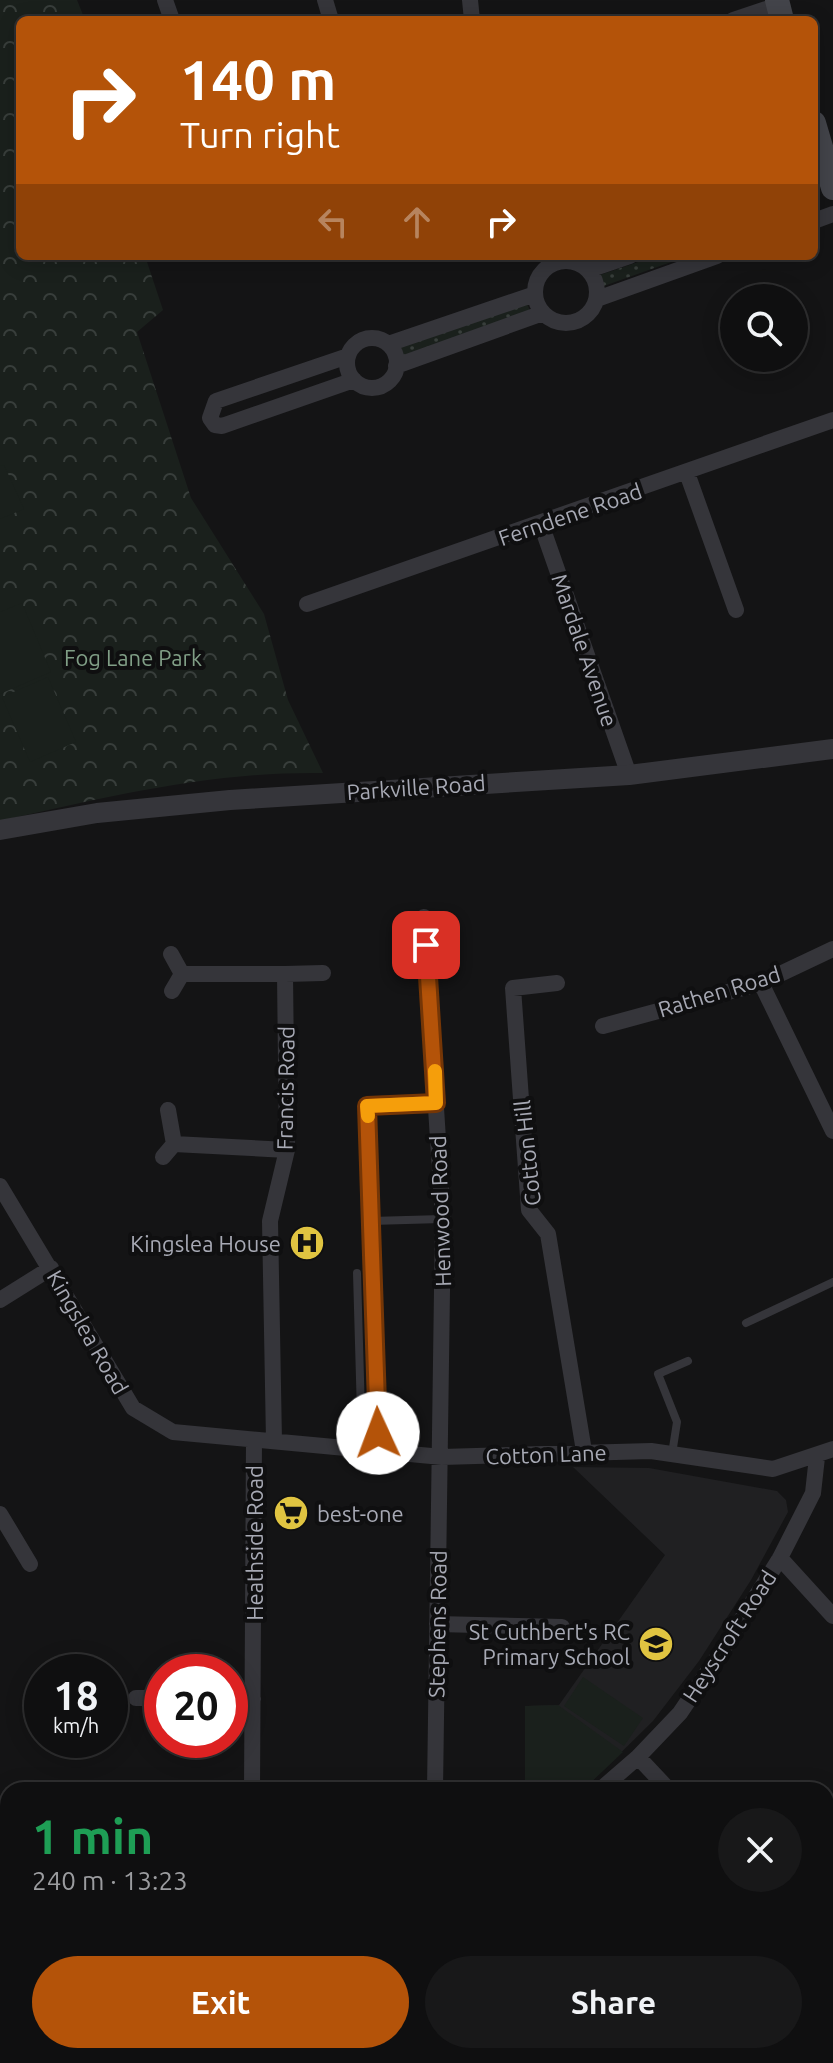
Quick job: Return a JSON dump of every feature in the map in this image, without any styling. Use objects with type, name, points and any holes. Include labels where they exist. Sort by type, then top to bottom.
[{"type":"main road","points":[[822,136],[833,187]]},
{"type":"street","points":[[748,16],[779,8]]},
{"type":"street","points":[[589,270],[618,260]]},
{"type":"street","points":[[597,299],[706,260]]},
{"type":"street","points":[[558,262],[578,263],[589,270],[596,282],[597,299],[586,317],[576,322],[555,322],[543,313],[535,294],[541,274],[558,262]]},
{"type":"street","points":[[388,344],[535,294]]},
{"type":"street","points":[[396,366],[543,313]]},
{"type":"street","points":[[373,338],[388,344],[396,356],[396,366],[392,377],[381,386],[366,387],[354,380],[348,368],[348,356],[358,342],[373,338]]},
{"type":"street","points":[[348,356],[216,401],[210,418],[215,425],[222,426],[354,380]]},
{"type":"street","name":"Ferndene Road","points":[[307,604],[833,420]]},
{"type":"street","points":[[687,473],[736,610]]},
{"type":"street","name":"Mardale Avenue","points":[[541,524],[629,775]]},
{"type":"street","name":"Parkville Road","points":[[0,830],[97,813],[230,800],[629,775],[833,749]]},
{"type":"street","name":"Henwood Road","points":[[424,917],[443,1219],[442,1457]]},
{"type":"street","name":"Rathen Road","points":[[603,1026],[761,983],[833,949]]},
{"type":"street","points":[[171,954],[182,974]]},
{"type":"street","points":[[182,974],[323,973]]},
{"type":"street","points":[[172,991],[182,974]]},
{"type":"street","name":"Francis Road","points":[[274,1441],[270,1221],[287,1150],[285,974]]},
{"type":"street","name":"Cotton Hill","points":[[557,983],[513,988],[515,1026],[529,1210],[548,1234],[584,1451]]},
{"type":"street","points":[[761,983],[833,1131]]},
{"type":"street","points":[[168,1110],[174,1144]]},
{"type":"street","points":[[174,1144],[287,1150]]},
{"type":"street","points":[[163,1157],[174,1144]]},
{"type":"street","name":"Kingslea Road","points":[[0,1186],[133,1408],[173,1432],[254,1440]]},
{"type":"street","points":[[0,1300],[51,1268]]},
{"type":"street","name":"Cotton Lane","points":[[254,1440],[442,1457],[584,1451],[672,1454],[773,1469],[817,1457],[833,1449]]},
{"type":"street","name":"Heathside Road","points":[[252,1782],[254,1440]]},
{"type":"street","name":"Stephens Road","points":[[435,1782],[442,1457]]},
{"type":"street","name":"Heyscroft Road","points":[[609,1782],[680,1713],[780,1558],[813,1493],[817,1457]]},
{"type":"street","points":[[0,1514],[30,1564]]},
{"type":"street","points":[[780,1558],[833,1616]]},
{"type":"street","points":[[437,1624],[562,1627]]},
{"type":"street","points":[[136,1698],[144,1698]]},
{"type":"street","points":[[248,1699],[253,1699]]},
{"type":"street","points":[[638,1757],[661,1782]]},
{"type":"lane","points":[[370,1450],[371,1221],[367,1106],[436,1103]]},
{"type":"lane","points":[[371,1221],[443,1219]]},
{"type":"lane","points":[[357,1273],[370,1450]]},
{"type":"lane","points":[[746,1323],[833,1282]]},
{"type":"lane","points":[[672,1454],[677,1422],[658,1374],[688,1361]]},
{"type":"shaded area","name":"St Cuthbert's RC Primary School","points":[[573,1467],[649,1468],[777,1491],[786,1500],[788,1512],[751,1580],[699,1661],[653,1721],[591,1782],[525,1782],[525,1706],[559,1705],[665,1555]]},
{"type":"green space","name":"Fog Lane Park","points":[[0,0],[77,0],[83,16],[16,16],[16,260],[146,260],[163,310],[137,332],[191,498],[264,614],[288,700],[323,773],[241,776],[160,787],[0,821]]},
{"type":"green space","points":[[644,260],[674,260],[601,287],[597,276]]},
{"type":"green space","points":[[526,301],[530,311],[402,356],[397,345]]},
{"type":"green space","points":[[4,465],[24,509],[0,519],[0,466]]},
{"type":"green space","points":[[22,603],[51,672],[0,694],[0,612]]},
{"type":"green space","points":[[48,677],[76,742],[30,762],[2,697]]},
{"type":"green space","points":[[583,1677],[643,1718],[624,1746],[564,1706]]},
{"type":"green space","points":[[558,1705],[623,1752],[591,1782],[525,1782],[525,1706]]},
{"type":"slow traffic","points":[[368,1116],[367,1106],[436,1103],[435,1071]]},
{"type":"place","name":"Kingslea House","points":[[307,1243]]},
{"type":"place","name":"best-one","points":[[291,1513]]},
{"type":"place","name":"St Cuthbert's RC Primary School","points":[[656,1644]]},
{"type":"route","points":[[378,1433],[367,1106],[436,1103],[426,945]]}]
